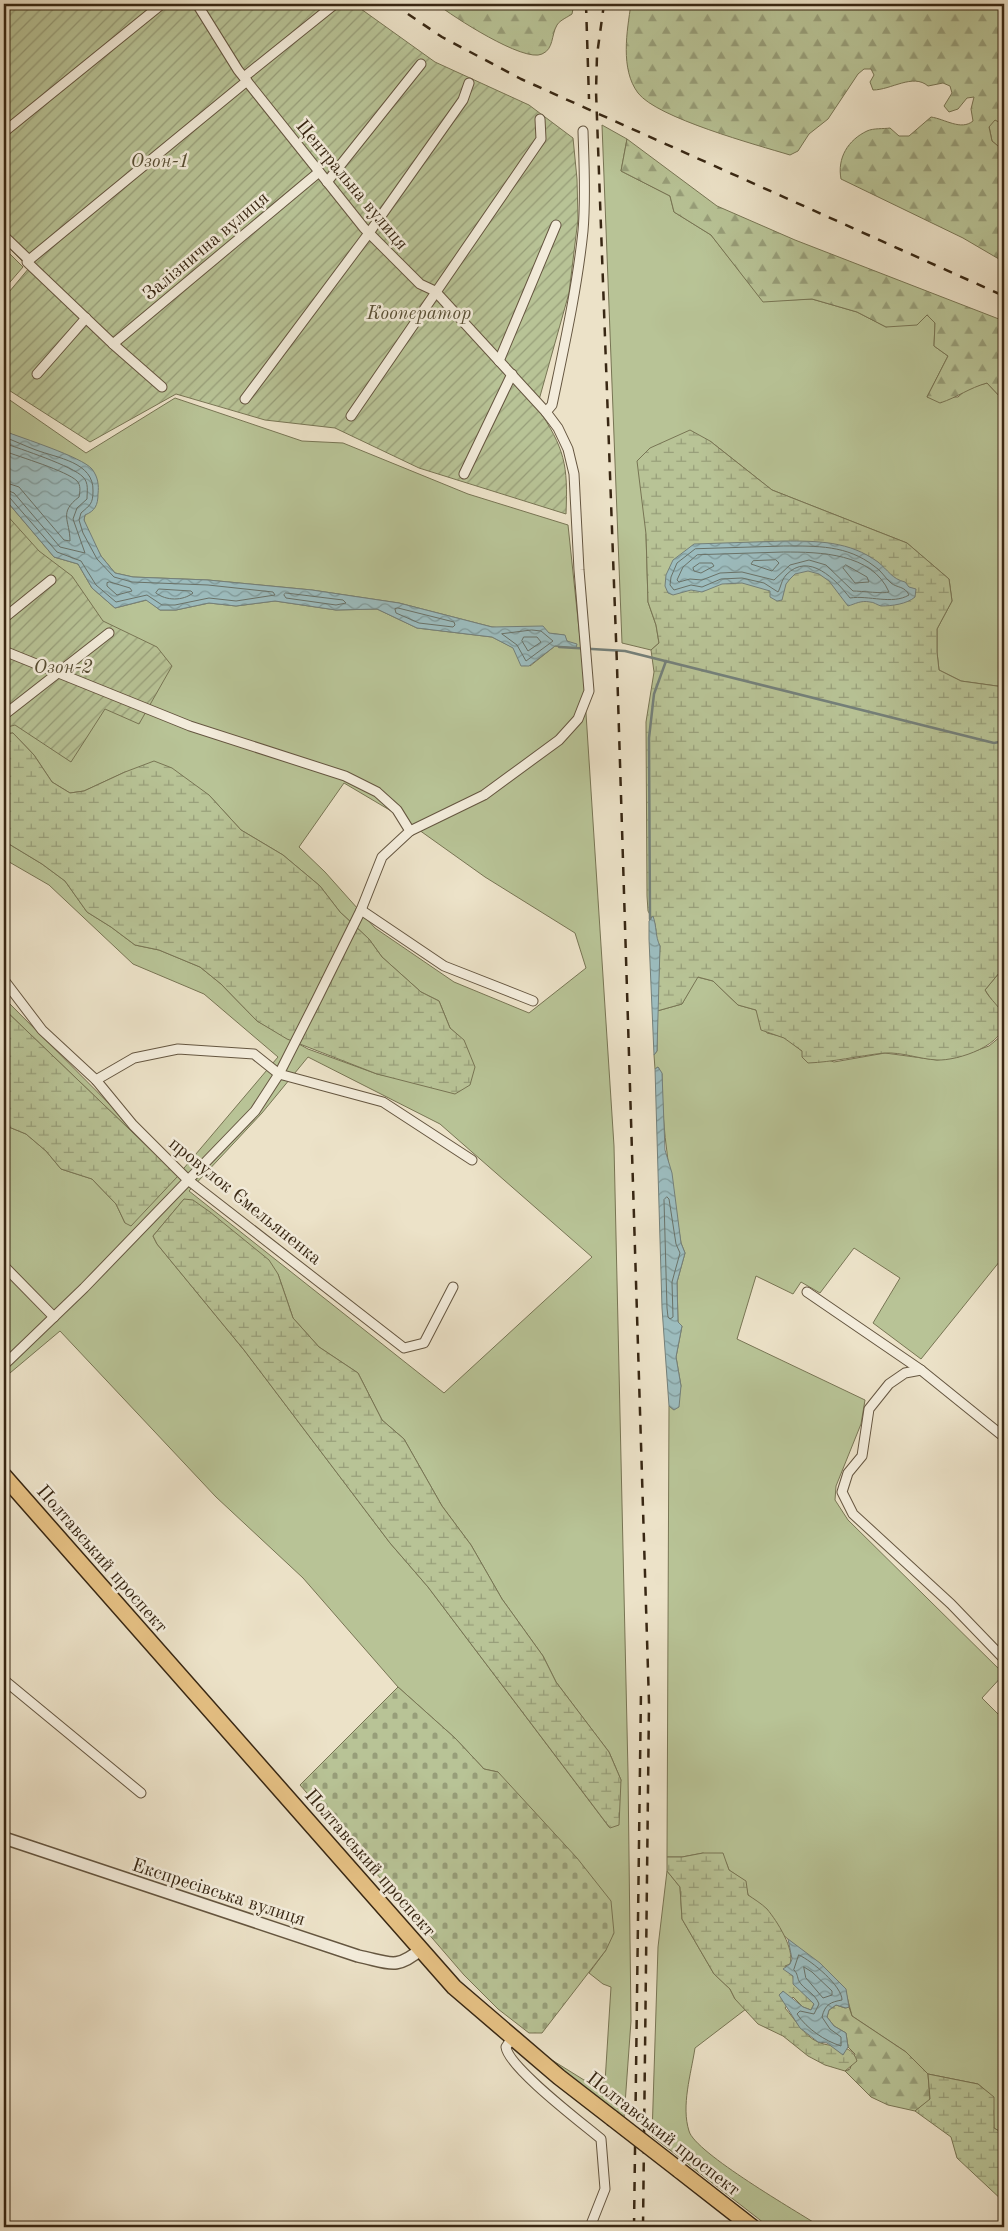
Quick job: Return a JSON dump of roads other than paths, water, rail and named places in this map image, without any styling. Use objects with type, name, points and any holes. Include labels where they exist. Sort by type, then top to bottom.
[{"type":"highway","name":"Полтавський проспект","points":[[4,1476],[454,1987],[512,2038],[752,2227]]},
{"type":"street","points":[[4,132],[162,4]]},
{"type":"street","name":"Центральна вулиця","points":[[4,1366],[255,1111],[279,1074],[361,910],[382,857],[410,831],[484,795],[559,740],[578,719],[589,691],[579,570],[574,474],[568,448],[558,428],[512,374],[435,291],[420,284],[369,233],[245,79],[197,4]]},
{"type":"street","points":[[29,260],[335,4]]},
{"type":"street","points":[[327,182],[421,64]]},
{"type":"street","points":[[245,399],[369,233],[463,100],[469,83]]},
{"type":"street","points":[[351,416],[541,139],[540,119]]},
{"type":"street","points":[[546,412],[552,405],[570,314],[583,231],[585,180],[583,131]]},
{"type":"street","name":"Залізнична вулиця","points":[[113,344],[319,172]]},
{"type":"street","points":[[499,361],[556,225]]},
{"type":"street","points":[[4,236],[29,260],[27,262],[113,344],[162,387]]},
{"type":"street","points":[[37,374],[86,318]]},
{"type":"street","points":[[464,474],[512,374]]},
{"type":"street","points":[[4,618],[50,580]]},
{"type":"street","points":[[4,715],[108,633]]},
{"type":"street","points":[[4,651],[54,674],[190,726],[345,776],[377,792],[397,810],[410,831]]},
{"type":"street","points":[[361,910],[444,966],[533,1001]]},
{"type":"street","name":"провулок Ємельяненка","points":[[4,980],[42,1030],[96,1080],[133,1126],[188,1180],[404,1348],[424,1344],[453,1287]]},
{"type":"street","points":[[96,1080],[134,1058],[178,1049],[254,1054],[279,1074],[383,1102],[472,1160]]},
{"type":"street","points":[[4,1266],[54,1316]]},
{"type":"street","points":[[806,1292],[921,1370],[1004,1437]]},
{"type":"street","points":[[921,1370],[905,1373],[889,1384],[869,1409],[862,1456],[848,1473],[842,1492],[852,1514],[951,1604],[1004,1660]]},
{"type":"street","points":[[4,1680],[140,1793]]},
{"type":"street","name":"Експресівська вулиця","points":[[4,1838],[358,1956],[395,1964],[407,1961],[421,1949]]},
{"type":"street","points":[[512,2038],[506,2047],[506,2053],[525,2075],[601,2139],[605,2189],[590,2227]]},
{"type":"water","points":[[4,431],[77,459],[92,469],[98,481],[97,501],[94,509],[85,515],[84,520],[101,556],[115,573],[133,577],[208,580],[312,590],[399,603],[492,627],[543,626],[549,633],[565,635],[567,641],[577,644],[576,648],[555,646],[529,666],[521,666],[513,648],[492,637],[417,628],[377,609],[336,610],[275,601],[236,606],[209,603],[176,610],[160,610],[146,600],[115,608],[92,588],[78,564],[54,557],[4,498]]},
{"type":"water","points":[[784,541],[821,542],[856,550],[878,562],[909,587],[916,589],[915,597],[904,603],[894,605],[881,606],[873,602],[858,602],[848,606],[829,581],[819,574],[808,571],[795,574],[786,584],[782,600],[777,601],[770,597],[770,591],[742,583],[722,584],[702,592],[691,590],[673,595],[668,593],[665,586],[666,575],[673,560],[694,544]]},
{"type":"water","points":[[653,916],[660,946],[657,1051],[654,1055],[649,939],[649,921]]},
{"type":"water","points":[[658,1067],[662,1073],[665,1150],[672,1173],[681,1243],[685,1253],[677,1282],[678,1322],[682,1326],[676,1357],[681,1386],[679,1407],[674,1410],[669,1406],[662,1308],[655,1069]]},
{"type":"water","points":[[788,1939],[820,1963],[846,1989],[849,2007],[836,2005],[829,2010],[827,2017],[834,2026],[846,2033],[848,2047],[843,2055],[827,2043],[818,2042],[800,2028],[779,1995],[783,1991],[803,2007],[811,2010],[814,2004],[793,1984],[793,1976],[783,1969],[790,1964],[792,1959]]},
{"type":"waterway","points":[[559,647],[625,651],[994,743],[1004,741]]},
{"type":"waterway","points":[[650,919],[649,738],[654,694],[666,661]]},
{"type":"railway","points":[[393,4],[442,37],[521,79],[1004,296]]},
{"type":"railway","points":[[586,4],[589,99]]},
{"type":"railway","points":[[604,4],[597,55],[596,91],[617,666],[649,1703],[643,2227]]},
{"type":"railway","points":[[634,2227],[641,1690]]},
{"type":"park label","name":"Озон-1","points":[[160,160]]},
{"type":"park label","name":"Кооператор","points":[[419,312]]},
{"type":"park label","name":"Озон-2","points":[[63,666]]}]
